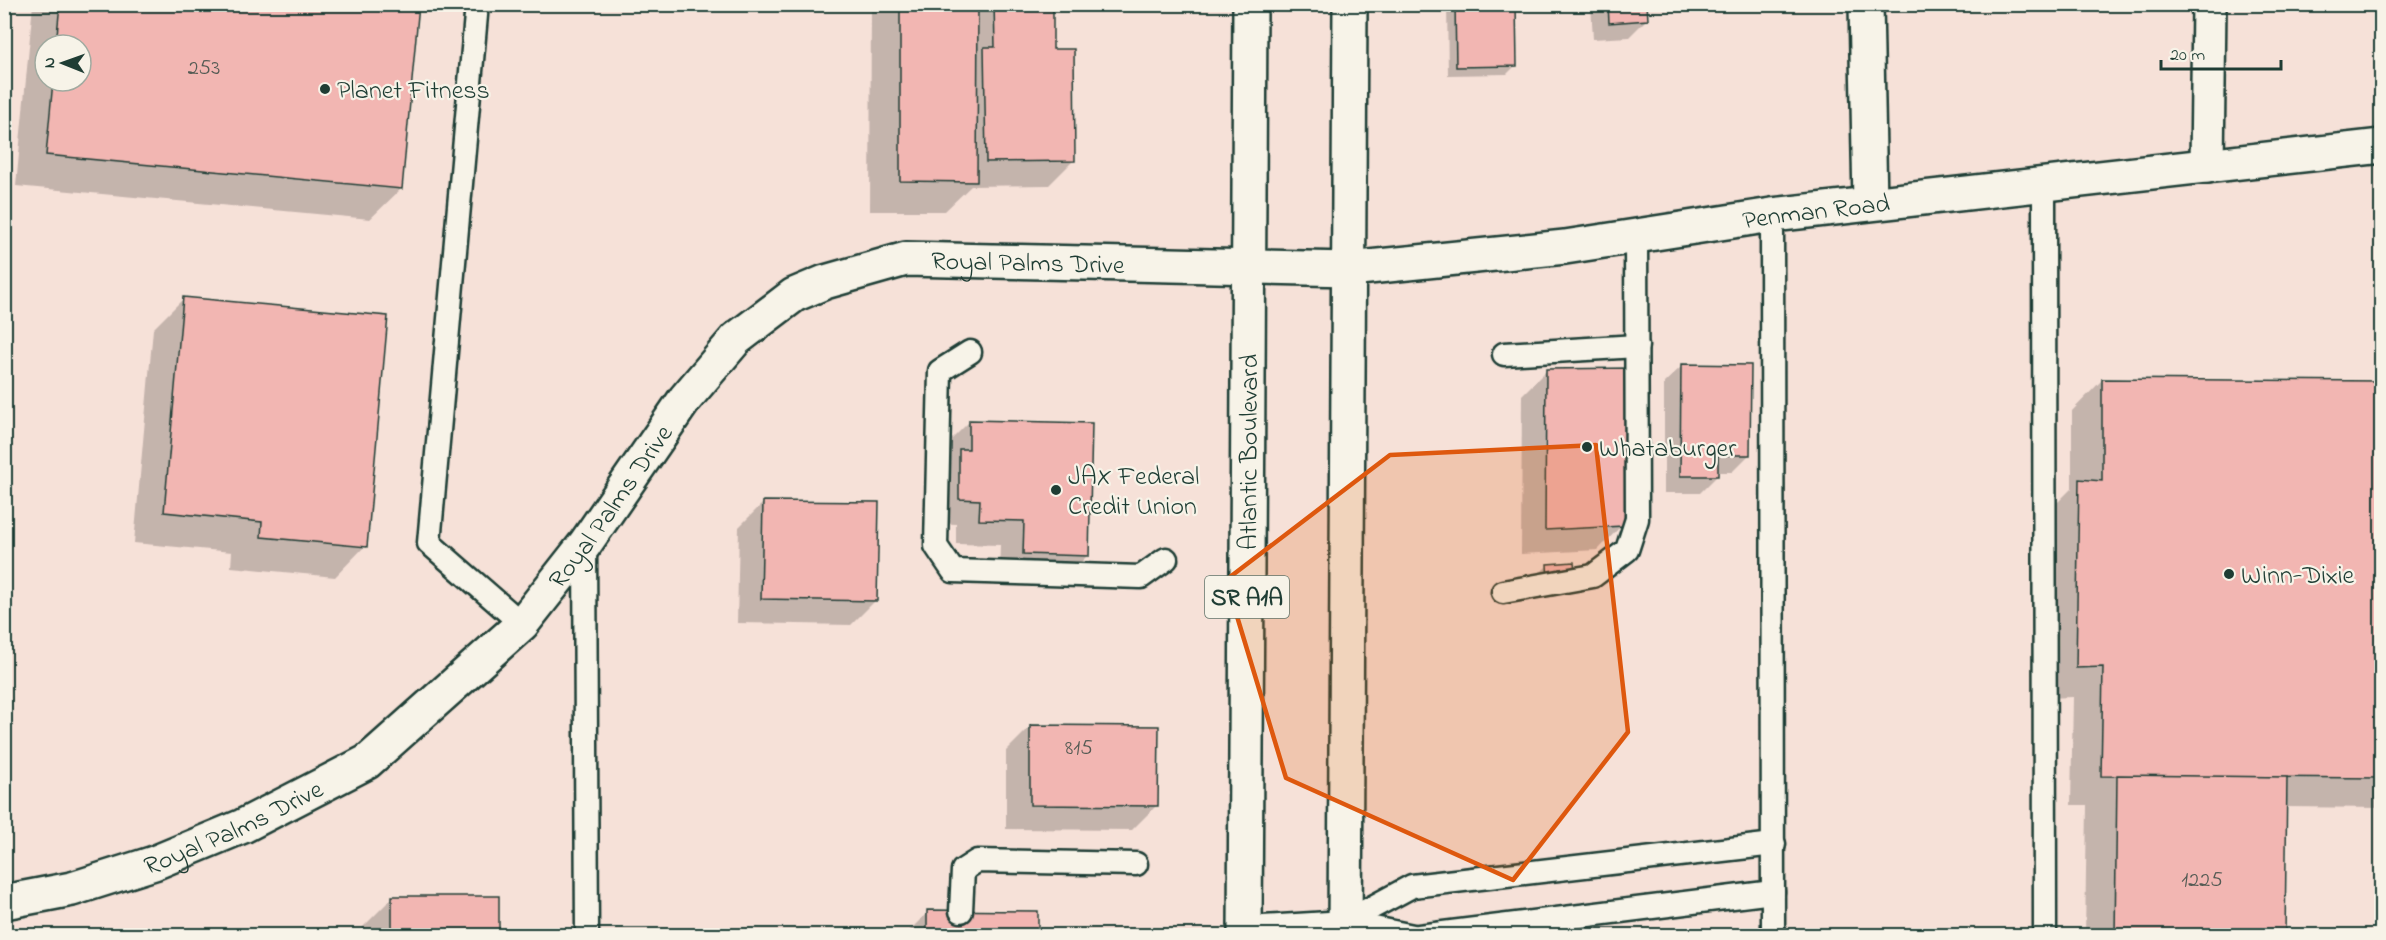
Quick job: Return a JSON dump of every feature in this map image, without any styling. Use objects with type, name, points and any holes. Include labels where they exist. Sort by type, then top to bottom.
[{"type":"main road","name":"Atlantic Boulevard","points":[[1245,932],[1250,4]]},
{"type":"main road","points":[[1345,929],[1350,4]]},
{"type":"main road","points":[[1866,4],[1870,203]]},
{"type":"main road","points":[[2207,165],[2208,4]]},
{"type":"main road","name":"Penman Road","points":[[1250,266],[1349,269],[1555,248],[1772,215],[2382,146]]},
{"type":"main road","name":"Royal Palms Drive","points":[[4,902],[72,889],[154,863],[243,826],[367,762],[522,624],[585,544],[685,399],[736,339],[794,295],[906,259],[1250,266]]},
{"type":"lane","points":[[477,4],[429,543],[522,624]]},
{"type":"lane","points":[[2044,186],[2045,936]]},
{"type":"lane","points":[[1772,215],[1773,936]]},
{"type":"lane","points":[[1503,592],[1593,576],[1627,550],[1637,519],[1636,236]]},
{"type":"lane","points":[[1504,354],[1637,346]]},
{"type":"lane","points":[[970,352],[940,371],[936,546],[953,571],[1141,577],[1166,559]]},
{"type":"lane","points":[[585,544],[587,936]]},
{"type":"lane","points":[[1345,929],[1412,886],[1774,844]]},
{"type":"lane","points":[[961,911],[963,870],[978,861],[1136,864]]},
{"type":"lane","points":[[1419,936],[1773,892]]},
{"type":"lane","points":[[1245,932],[1345,929],[1413,936]]},
{"type":"highlighted area","points":[[1596,445],[1628,732],[1513,880],[1286,778],[1226,580],[1390,455]]},
{"type":"building","points":[[60,4],[419,4],[402,189],[46,155],[52,93],[93,93],[93,33],[57,33]]},
{"type":"building","points":[[900,4],[978,4],[977,182],[900,181]]},
{"type":"building","points":[[994,4],[1053,4],[1053,49],[1074,49],[1075,161],[986,162],[984,47],[995,47]]},
{"type":"building","points":[[1455,4],[1516,4],[1517,66],[1456,67]]},
{"type":"building","points":[[1608,4],[1647,4],[1648,20],[1609,23]]},
{"type":"building","points":[[183,297],[388,316],[367,547],[261,537],[262,522],[164,512]]},
{"type":"building","points":[[1681,364],[1751,365],[1750,455],[1718,455],[1718,476],[1680,476]]},
{"type":"building","name":"Whataburger","points":[[1633,368],[1624,526],[1545,530],[1546,369]]},
{"type":"building","name":"Winn-Dixie","points":[[2102,379],[2382,381],[2382,778],[2101,776],[2103,667],[2076,668],[2079,479],[2102,481]]},
{"type":"building","points":[[969,420],[1092,423],[1089,556],[1023,554],[1024,521],[979,520],[980,500],[959,499],[959,449],[969,449]]},
{"type":"building","points":[[763,501],[879,502],[877,601],[761,599]]},
{"type":"building","points":[[1574,562],[1576,578],[1548,581],[1547,564]]},
{"type":"building","points":[[1030,725],[1159,726],[1158,806],[1030,805]]},
{"type":"building","points":[[2117,775],[2287,777],[2285,936],[2115,936]]},
{"type":"building","points":[[392,896],[499,896],[499,936],[392,936]]},
{"type":"building","points":[[927,910],[1038,911],[1038,936],[927,936]]},
{"type":"place","name":"Planet Fitness","points":[[325,89]]},
{"type":"place","name":"Whataburger","points":[[1587,447]]},
{"type":"place","name":"JAX Federal Credit Union","points":[[1056,490]]},
{"type":"place","name":"Winn-Dixie","points":[[2229,574]]}]
